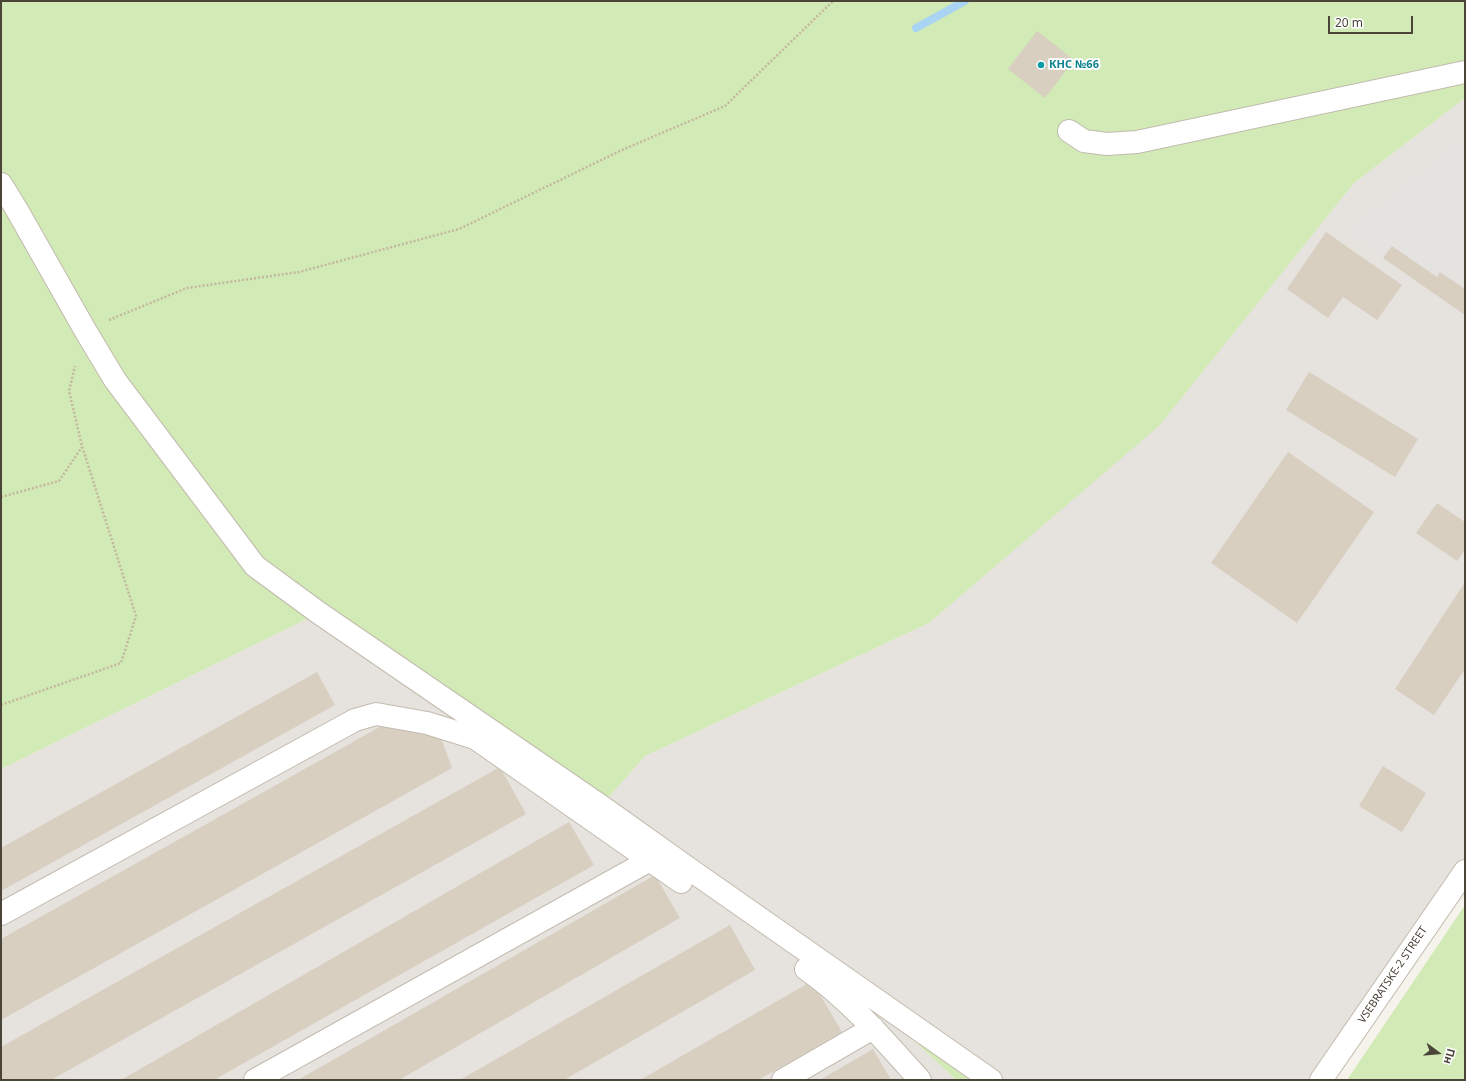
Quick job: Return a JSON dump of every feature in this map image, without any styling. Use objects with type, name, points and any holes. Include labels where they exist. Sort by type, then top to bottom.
[{"type":"street","points":[[1069,131],[1084,141],[1107,144],[1137,142],[1465,72]]},
{"type":"street","points":[[1,184],[84,330],[115,380],[255,566],[319,613],[600,806],[991,1080]]},
{"type":"street","points":[[1,914],[356,720],[376,714],[427,723],[475,738],[828,985],[873,1028],[920,1080]]},
{"type":"street","points":[[255,1080],[650,860]]},
{"type":"street","name":"VSEBRATSKE-2 STREET","points":[[1321,1080],[1465,871]]},
{"type":"street","points":[[783,1080],[873,1028]]},
{"type":"path","points":[[1,705],[121,663],[136,616],[82,446],[69,391],[84,330],[187,288],[299,272],[459,229],[622,150],[725,106],[834,1]]},
{"type":"path","points":[[1,497],[59,480],[82,446]]},
{"type":"shaded area","points":[[1465,98],[1465,871],[1321,1080],[991,1080],[858,988],[956,1080],[1,1080],[1,769],[319,613],[601,806],[645,756],[929,623],[1159,425],[1354,183]]},
{"type":"shaded area","points":[[1465,134],[1465,315],[1344,232]]},
{"type":"green space","points":[[1,1],[1465,1],[1465,98],[1354,183],[1159,426],[929,623],[645,756],[601,806],[319,613],[1,769]]},
{"type":"green space","points":[[1465,905],[1465,1080],[1347,1080]]},
{"type":"green space","points":[[855,985],[991,1080],[956,1080]]},
{"type":"building","name":"КНС №66","points":[[1037,31],[1074,60],[1045,98],[1008,69]]},
{"type":"building","points":[[1326,232],[1402,285],[1377,320],[1343,297],[1328,318],[1287,289]]},
{"type":"building","points":[[1392,246],[1437,277],[1440,272],[1465,289],[1465,315],[1383,258]]},
{"type":"building","points":[[1309,372],[1418,439],[1395,477],[1286,410]]},
{"type":"building","points":[[1288,452],[1374,512],[1297,623],[1211,563]]},
{"type":"building","points":[[1437,503],[1465,522],[1465,550],[1457,561],[1416,533]]},
{"type":"building","points":[[1465,582],[1465,669],[1434,715],[1395,689]]},
{"type":"building","points":[[317,672],[335,705],[1,891],[1,848]]},
{"type":"building","points":[[385,724],[440,735],[452,768],[1,1020],[1,939]]},
{"type":"building","points":[[1383,766],[1426,793],[1402,832],[1359,806]]},
{"type":"building","points":[[500,767],[526,814],[51,1080],[1,1080],[1,1047]]},
{"type":"building","points":[[569,822],[594,865],[214,1080],[121,1080]]},
{"type":"building","points":[[655,875],[680,918],[399,1080],[298,1080]]},
{"type":"building","points":[[730,925],[755,970],[564,1080],[460,1080]]},
{"type":"building","points":[[812,981],[842,1032],[758,1080],[640,1080]]},
{"type":"building","points":[[873,1049],[891,1080],[820,1080]]},
{"type":"waterway","points":[[916,28],[965,1]]},
{"type":"place","name":"КНС №66","points":[[1041,65]]}]
